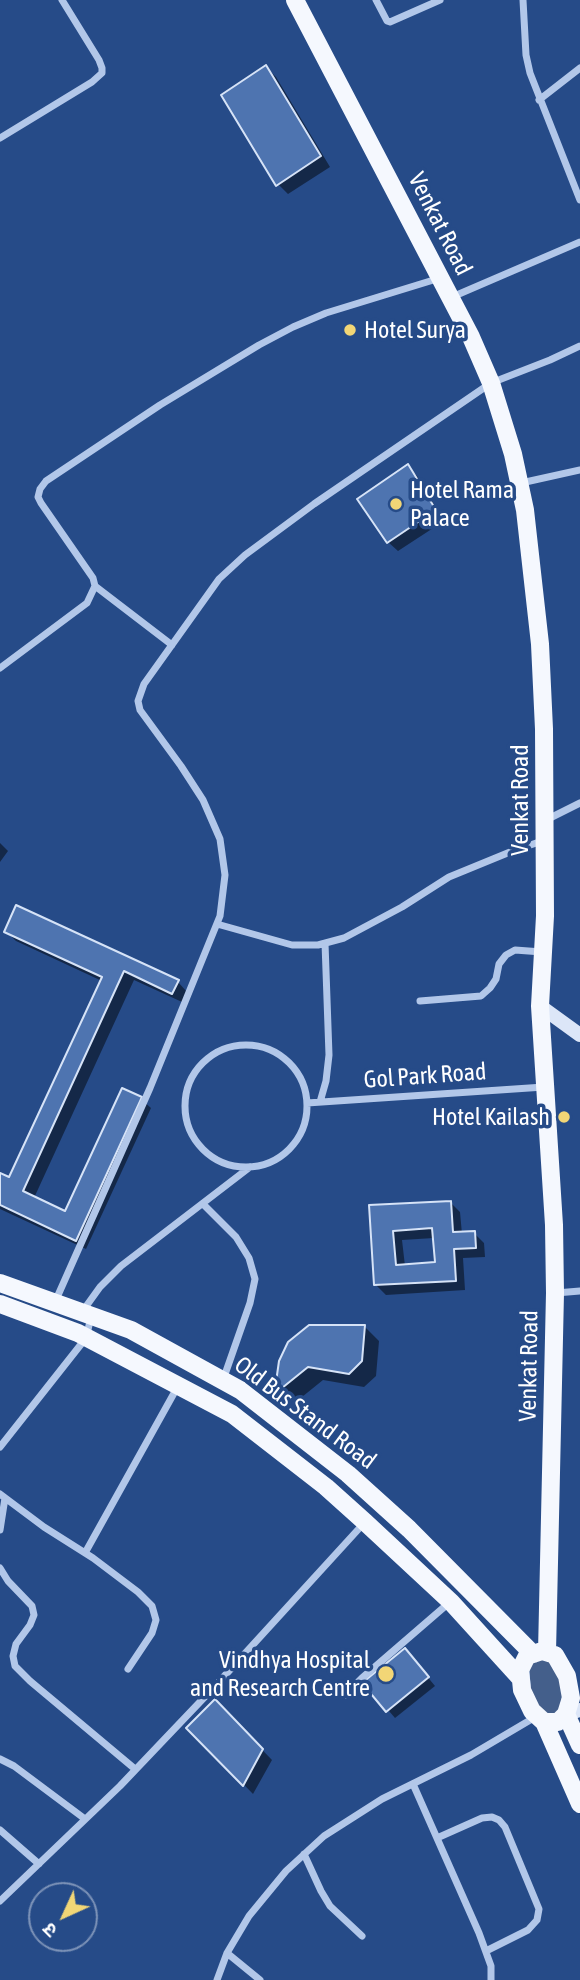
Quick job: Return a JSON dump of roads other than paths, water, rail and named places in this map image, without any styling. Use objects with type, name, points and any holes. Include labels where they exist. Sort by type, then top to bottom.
[{"type":"main road","name":"Venkat Road","points":[[295,0],[471,337],[491,383],[513,454],[525,510],[540,644],[544,729],[545,840],[540,1006],[554,1225],[555,1293],[540,1653],[527,1656],[520,1670],[521,1679]]},
{"type":"main road","name":"Old Bus Stand Road","points":[[0,1283],[131,1330],[240,1390],[359,1483],[540,1653]]},
{"type":"main road","name":"Old Bus Stand Road","points":[[0,1304],[86,1338],[232,1414],[326,1487],[365,1522],[451,1602],[521,1679]]},
{"type":"main road","points":[[540,1653],[555,1655],[567,1676],[580,1745]]},
{"type":"main road","points":[[521,1679],[522,1690],[532,1711],[541,1719],[580,1804]]},
{"type":"main road","points":[[541,1719],[558,1722],[573,1712]]},
{"type":"street","points":[[0,138],[92,82],[102,73],[99,60],[62,0]]},
{"type":"street","points":[[376,0],[390,22],[440,0]]},
{"type":"street","points":[[523,0],[526,55],[539,100],[580,200]]},
{"type":"street","points":[[539,100],[580,68]]},
{"type":"street","points":[[450,298],[580,242]]},
{"type":"street","points":[[172,645],[95,586],[93,578],[41,503],[38,497],[40,489],[46,481],[160,405],[293,327],[326,313],[441,278]]},
{"type":"street","points":[[54,1303],[150,1087],[220,916],[225,875],[220,839],[203,800],[140,710],[138,701],[144,684],[219,579],[245,555],[314,504],[491,383],[580,346]]},
{"type":"street","points":[[520,483],[580,470]]},
{"type":"street","points":[[0,668],[87,603],[95,586]]},
{"type":"street","points":[[545,821],[580,803]]},
{"type":"street","points":[[216,924],[292,945],[318,945],[344,938],[402,907],[449,877],[545,840]]},
{"type":"street","points":[[320,1102],[329,1055],[325,943]]},
{"type":"street","points":[[420,1001],[481,996],[496,979],[499,964],[506,955],[515,950],[543,952]]},
{"type":"street","points":[[540,1006],[580,1035]]},
{"type":"street","points":[[242,1045],[266,1048],[287,1060],[301,1080],[307,1103],[304,1127],[292,1147],[273,1161],[250,1167],[226,1164],[205,1152],[191,1133],[185,1110],[188,1086],[200,1065],[219,1051],[242,1045]]},
{"type":"street","name":"Gol Park Road","points":[[307,1103],[545,1087]]},
{"type":"street","points":[[0,1447],[86,1338],[87,1314],[100,1287],[121,1266],[250,1167]]},
{"type":"street","points":[[203,1204],[236,1237],[249,1258],[255,1279],[250,1303],[223,1381]]},
{"type":"street","points":[[555,1293],[580,1291]]},
{"type":"street","points":[[85,1553],[178,1385]]},
{"type":"street","points":[[3,1496],[138,1592],[152,1606],[156,1620],[152,1633],[128,1669]]},
{"type":"street","points":[[0,1530],[3,1496]]},
{"type":"street","points":[[2,1897],[135,1769],[218,1683],[365,1522]]},
{"type":"street","points":[[0,1569],[32,1606],[34,1615],[16,1644],[13,1656],[15,1666],[135,1769]]},
{"type":"street","points":[[345,1695],[451,1602]]},
{"type":"street","points":[[217,1980],[227,1953],[249,1916],[286,1871],[324,1836],[382,1799],[541,1719]]},
{"type":"street","points":[[0,1759],[14,1766],[85,1819]]},
{"type":"street","points":[[414,1784],[486,1951],[491,1965],[491,1980]]},
{"type":"street","points":[[438,1838],[482,1818],[492,1817],[499,1820],[505,1828],[515,1851],[539,1909],[537,1920],[528,1930],[486,1951]]},
{"type":"street","points":[[0,1830],[39,1864]]},
{"type":"street","points":[[304,1854],[330,1906],[362,1936]]},
{"type":"street","points":[[227,1953],[260,1980]]},
{"type":"water","points":[[542,1651],[567,1676],[558,1722],[532,1711],[527,1656]]},
{"type":"place","name":"Hotel Surya","points":[[350,330]]},
{"type":"place","name":"Hotel Rama Palace","points":[[396,504]]},
{"type":"place","name":"Hotel Kailash","points":[[564,1117]]},
{"type":"place","name":"Vindhya Hospital and Research Centre","points":[[386,1674]]}]
